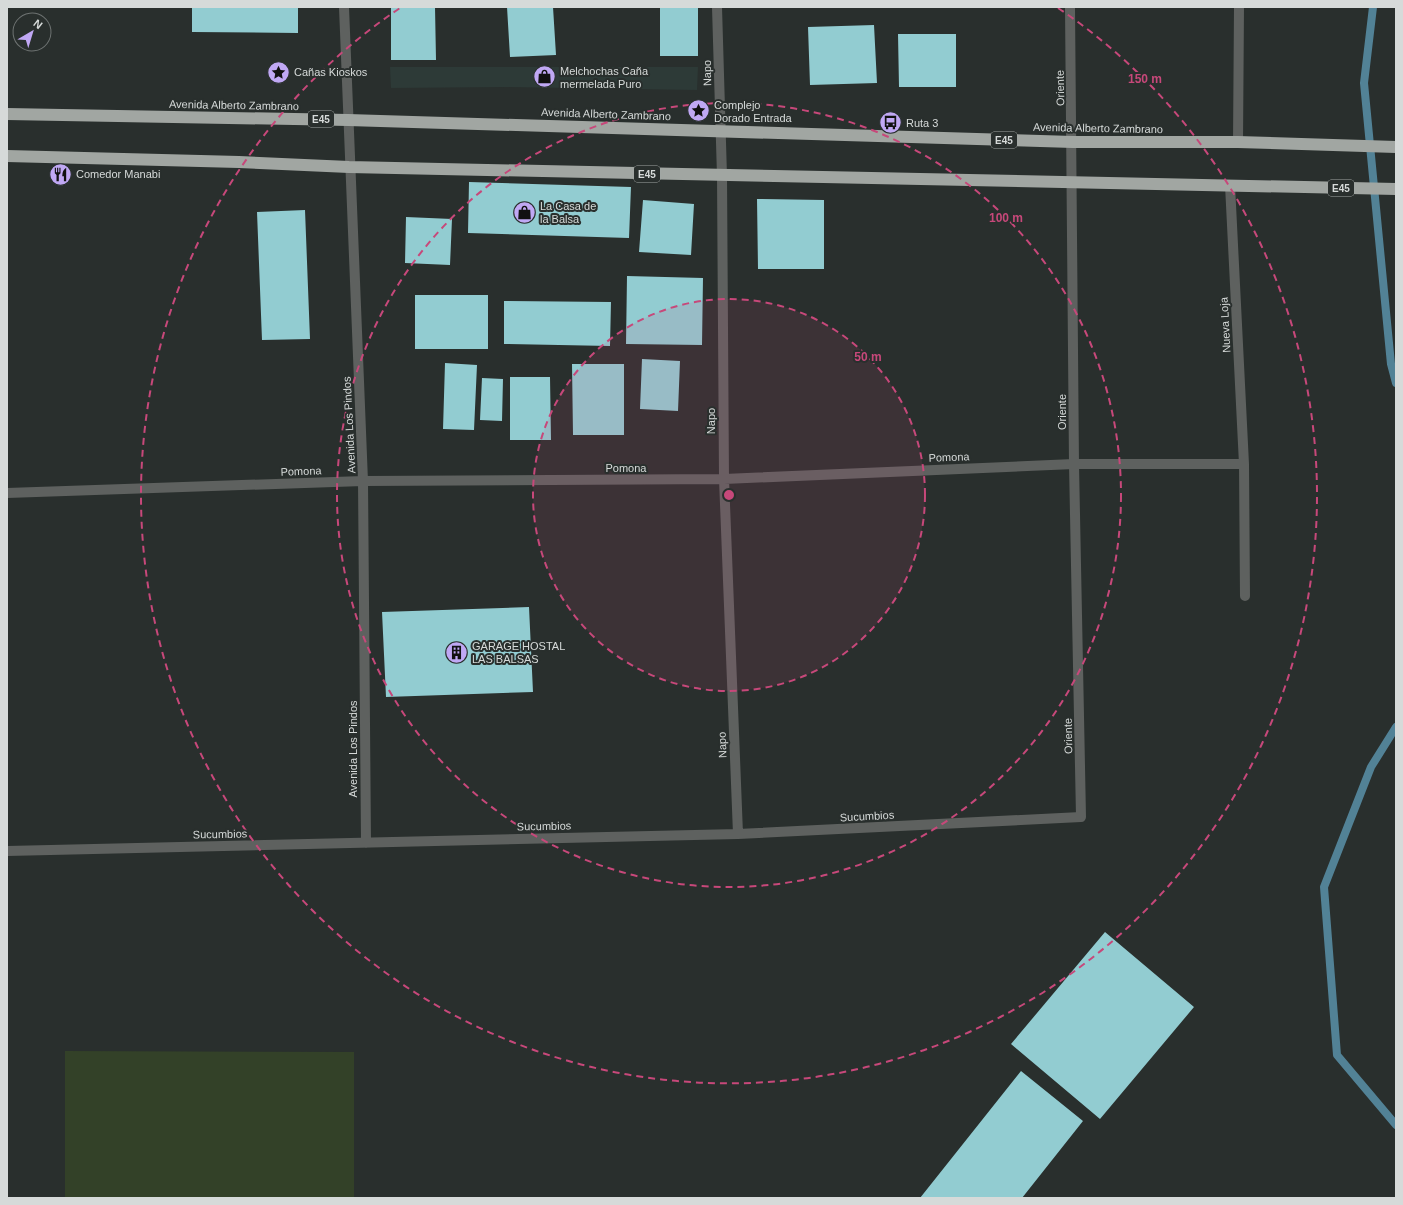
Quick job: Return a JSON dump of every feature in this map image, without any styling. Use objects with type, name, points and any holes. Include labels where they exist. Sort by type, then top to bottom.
[{"type":"highway","name":"Avenida Alberto Zambrano","points":[[7,114],[348,120],[720,130],[1073,142],[1238,142],[1396,147]]},
{"type":"highway","name":"E45","points":[[7,156],[239,162],[349,167],[722,176],[1396,189]]},
{"type":"street","name":"Avenida Los Pindos","points":[[344,7],[349,167],[363,481],[366,843]]},
{"type":"street","name":"Napo","points":[[717,7],[722,176],[724,479],[738,834]]},
{"type":"street","name":"Oriente","points":[[1070,7],[1073,142],[1074,464],[1081,817]]},
{"type":"street","points":[[1238,142],[1239,7]]},
{"type":"street","name":"Nueva Loja","points":[[1230,185],[1244,464],[1245,596]]},
{"type":"street","name":"Pomona","points":[[7,493],[363,481],[724,479],[1074,464],[1244,464]]},
{"type":"street","name":"Sucumbios","points":[[7,851],[738,834],[1081,817]]},
{"type":"shaded area","name":"Melchochas Caña mermelada Puro","points":[[390,67],[698,67],[697,90],[505,87],[391,88]]},
{"type":"green space","points":[[65,1051],[354,1052],[354,1198],[65,1198]]},
{"type":"building","points":[[192,7],[298,7],[298,33],[192,32]]},
{"type":"building","points":[[391,7],[435,7],[436,60],[391,60]]},
{"type":"building","points":[[507,7],[553,7],[556,55],[510,57]]},
{"type":"building","points":[[660,7],[698,7],[698,56],[660,56]]},
{"type":"building","points":[[874,25],[877,83],[810,85],[808,27]]},
{"type":"building","points":[[898,34],[956,34],[956,87],[899,87]]},
{"type":"building","points":[[469,182],[631,187],[629,238],[468,233]]},
{"type":"building","points":[[757,199],[824,200],[824,269],[758,269]]},
{"type":"building","points":[[643,200],[694,204],[691,255],[639,252]]},
{"type":"building","points":[[305,210],[310,339],[262,340],[257,212]]},
{"type":"building","points":[[406,217],[452,219],[450,265],[405,263]]},
{"type":"building","points":[[627,276],[703,278],[702,345],[626,344]]},
{"type":"building","points":[[415,295],[488,295],[488,349],[415,349]]},
{"type":"building","points":[[504,301],[611,302],[610,346],[504,344]]},
{"type":"building","points":[[642,359],[680,361],[678,411],[640,409]]},
{"type":"building","points":[[445,363],[477,365],[474,430],[443,429]]},
{"type":"building","points":[[572,364],[624,364],[624,435],[573,435]]},
{"type":"building","points":[[510,377],[550,377],[551,440],[510,440]]},
{"type":"building","points":[[482,378],[503,379],[502,421],[480,420]]},
{"type":"building","name":"GARAGE HOSTAL LAS BALSAS","points":[[529,607],[533,692],[386,697],[382,612]]},
{"type":"building","points":[[1105,932],[1194,1007],[1100,1119],[1011,1044]]},
{"type":"building","points":[[1021,1071],[1083,1121],[1022,1198],[920,1198]]},
{"type":"waterway","points":[[1373,7],[1364,83],[1391,364],[1396,383]]},
{"type":"waterway","points":[[1396,727],[1371,767],[1324,887],[1337,1055],[1396,1125]]},
{"type":"place","name":"Cañas Kioskos","points":[[278,72]]},
{"type":"place","name":"Melchochas Caña mermelada Puro","points":[[544,77]]},
{"type":"place","name":"Complejo Dorado Entrada","points":[[698,111]]},
{"type":"place","name":"Ruta 3","points":[[891,123]]},
{"type":"place","name":"Comedor Manabi","points":[[61,174]]},
{"type":"place","name":"La Casa de la Balsa","points":[[525,212]]},
{"type":"place","name":"GARAGE HOSTAL LAS BALSAS","points":[[457,652]]}]
